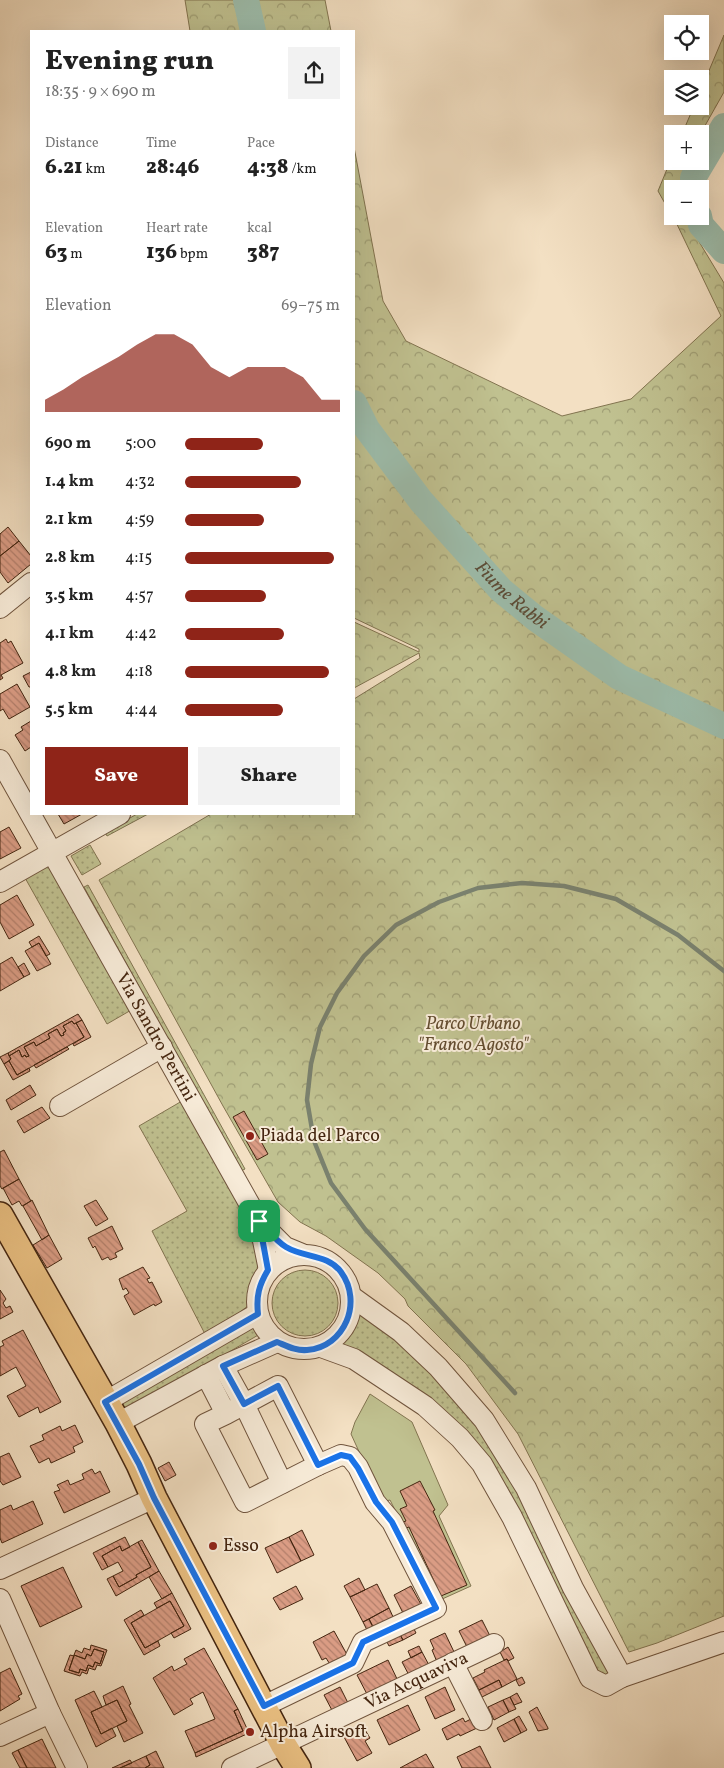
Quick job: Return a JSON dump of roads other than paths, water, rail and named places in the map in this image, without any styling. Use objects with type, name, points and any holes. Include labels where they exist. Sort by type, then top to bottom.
[{"type":"main road","points":[[0,1215],[118,1423],[154,1498],[264,1706],[272,1755],[298,1768]]},
{"type":"street","points":[[0,608],[30,584]]},
{"type":"street","name":"Via Sandro Pertini","points":[[0,760],[30,813]]},
{"type":"street","name":"Via Sandro Pertini","points":[[31,815],[259,1221],[285,1247],[302,1254]]},
{"type":"street","points":[[0,882],[118,815]]},
{"type":"street","points":[[60,1106],[162,1047]]},
{"type":"street","name":"Via Sandro Pertini","points":[[259,1221],[268,1270]]},
{"type":"street","points":[[302,1254],[323,1259],[340,1271],[347,1283],[351,1296],[350,1312],[345,1326],[335,1338],[321,1347],[306,1350],[291,1348],[277,1342],[265,1330],[258,1314],[256,1299],[260,1283],[268,1270],[290,1256],[302,1254]]},
{"type":"street","points":[[351,1296],[401,1332],[438,1367],[484,1420],[526,1488],[573,1588],[622,1677]]},
{"type":"street","points":[[105,1402],[258,1314]]},
{"type":"street","points":[[118,1423],[214,1370],[277,1342]]},
{"type":"street","points":[[321,1347],[354,1359],[425,1406],[460,1438],[482,1464],[512,1517],[590,1678],[606,1686],[622,1677],[724,1642]]},
{"type":"street","points":[[214,1370],[244,1404],[282,1483]]},
{"type":"street","points":[[214,1370],[226,1414]]},
{"type":"street","points":[[264,1706],[353,1663],[363,1642],[436,1608],[392,1522],[376,1502],[350,1457],[341,1455],[245,1502],[205,1424],[278,1386],[318,1465]]},
{"type":"street","points":[[0,1569],[154,1498]]},
{"type":"street","points":[[0,1599],[50,1713],[77,1768]]},
{"type":"street","name":"Via Acquaviva","points":[[232,1768],[272,1755],[494,1644]]},
{"type":"street","points":[[453,1663],[482,1720]]},
{"type":"street","points":[[0,1736],[50,1713]]},
{"type":"waterway","name":"Fiume Rabbi","points":[[246,0],[253,30]]},
{"type":"waterway","points":[[693,180],[724,126]]},
{"type":"waterway","points":[[701,225],[724,251]]},
{"type":"waterway","name":"Fiume Rabbi","points":[[355,405],[367,429],[421,501],[501,590],[535,618],[619,677],[724,726]]},
{"type":"waterway","points":[[515,1393],[365,1229],[331,1183],[314,1141],[307,1100],[311,1064],[320,1027],[337,993],[364,956],[396,925],[439,902],[478,888],[522,883],[564,886],[616,899],[678,935],[724,971]]},
{"type":"place","name":"Piada del Parco","points":[[250,1136]]},
{"type":"place","name":"Esso","points":[[213,1546]]},
{"type":"place","name":"Alpha Airsoft","points":[[250,1732]]},
{"type":"park label","name":"Parco Urbano \"Franco Agosto\"","points":[[473,1034]]}]
